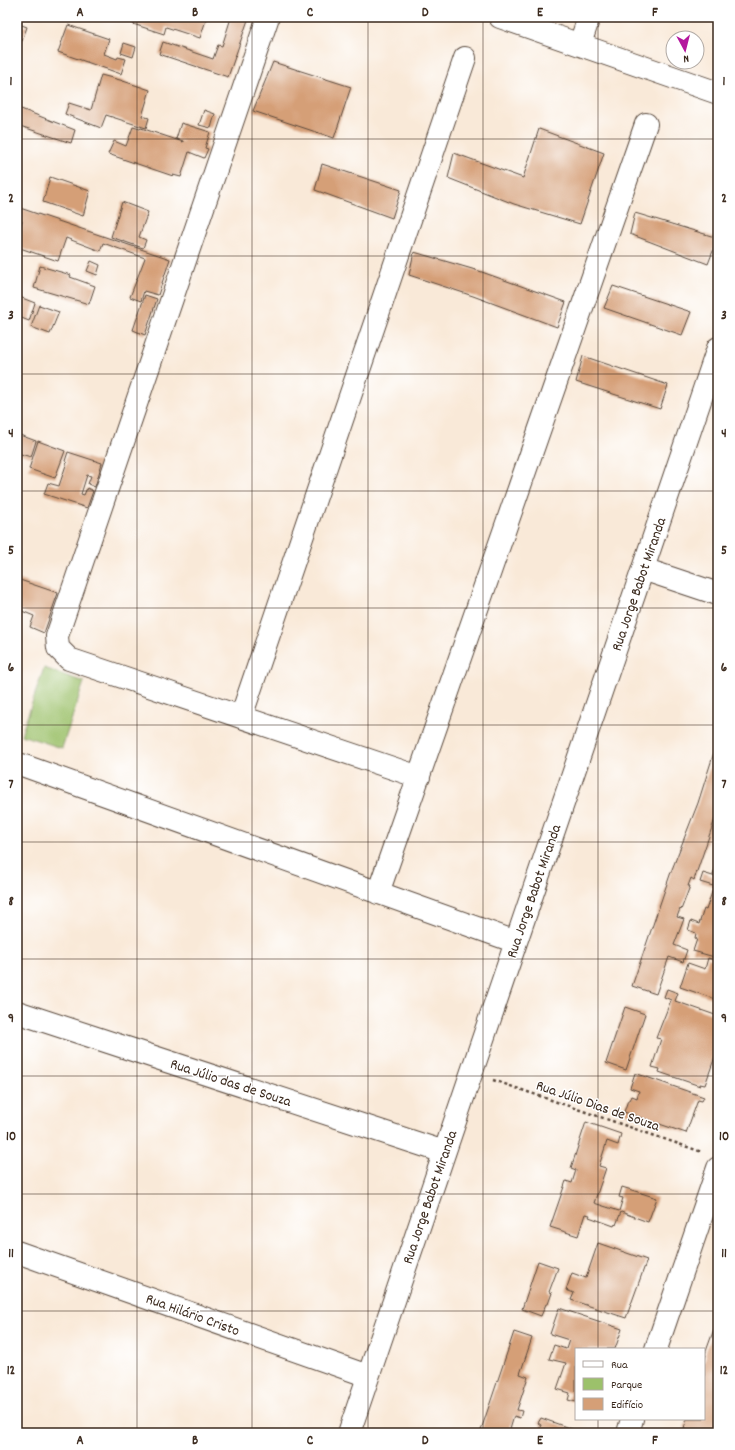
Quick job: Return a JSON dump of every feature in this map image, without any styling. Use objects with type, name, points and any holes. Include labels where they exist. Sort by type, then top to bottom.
[{"type":"street","points":[[268,17],[57,636],[58,648],[69,659],[419,777]]},
{"type":"street","points":[[500,17],[718,93]]},
{"type":"street","points":[[580,44],[589,17]]},
{"type":"street","points":[[241,717],[465,58]]},
{"type":"street","points":[[378,893],[646,124]]},
{"type":"street","name":"Rua Jorge Babot Miranda","points":[[349,1433],[718,348]]},
{"type":"street","points":[[643,569],[718,594]]},
{"type":"street","points":[[22,765],[516,942]]},
{"type":"street","name":"Rua Júlio das de Souza","points":[[17,1012],[444,1152]]},
{"type":"street","points":[[656,1348],[711,1160]]},
{"type":"street","name":"Rua Hilário Cristo","points":[[17,1252],[368,1376]]},
{"type":"street","points":[[628,1433],[632,1420]]},
{"type":"path","name":"Rua Júlio Dias de Souza","points":[[471,1073],[711,1160]]},
{"type":"green space","points":[[44,668],[84,682],[62,748],[21,735]]},
{"type":"building","points":[[135,17],[207,17],[200,38],[166,27],[164,34],[133,24]]},
{"type":"building","points":[[228,17],[249,17],[228,77],[159,54],[163,42],[213,59],[218,45],[222,46],[231,18]]},
{"type":"building","points":[[17,21],[20,22],[19,24],[27,27],[22,41],[17,39]]},
{"type":"building","points":[[68,25],[109,39],[104,54],[117,59],[118,57],[126,59],[121,74],[58,52]]},
{"type":"building","points":[[124,43],[136,47],[133,57],[121,53]]},
{"type":"building","points":[[273,62],[351,87],[334,138],[253,111]]},
{"type":"building","points":[[101,75],[150,90],[142,116],[149,118],[146,128],[106,115],[101,128],[65,114],[69,103],[91,110]]},
{"type":"building","points":[[17,109],[21,109],[75,130],[71,143],[17,125]]},
{"type":"building","points":[[204,110],[215,114],[211,128],[199,125]]},
{"type":"building","points":[[181,123],[210,132],[205,148],[208,149],[204,158],[189,152],[181,177],[173,176],[108,154],[114,141],[126,146],[133,127],[141,128],[183,142],[176,139]]},
{"type":"building","points":[[539,129],[604,153],[580,224],[514,204],[448,178],[454,153],[523,178]]},
{"type":"building","points":[[322,164],[401,190],[392,218],[315,190]]},
{"type":"building","points":[[50,177],[90,191],[83,216],[43,202]]},
{"type":"building","points":[[122,202],[148,212],[139,237],[146,240],[143,248],[111,237]]},
{"type":"building","points":[[20,208],[170,259],[158,295],[144,291],[141,301],[130,297],[145,258],[103,243],[100,251],[66,238],[58,261],[17,247],[17,235],[22,221],[17,220]]},
{"type":"building","points":[[635,213],[718,238],[708,264],[630,234]]},
{"type":"building","points":[[414,252],[479,271],[566,302],[557,327],[473,296],[409,275]]},
{"type":"building","points":[[91,261],[100,265],[97,275],[87,271]]},
{"type":"building","points":[[40,266],[71,275],[70,277],[95,286],[89,304],[34,288]]},
{"type":"building","points":[[613,286],[691,312],[682,335],[604,308]]},
{"type":"building","points":[[145,295],[157,299],[145,335],[133,330]]},
{"type":"building","points":[[17,296],[35,303],[29,321],[19,317],[17,321]]},
{"type":"building","points":[[39,305],[59,312],[50,334],[31,327]]},
{"type":"building","points":[[583,356],[668,385],[660,409],[576,382]]},
{"type":"building","points":[[17,434],[36,441],[31,457],[17,453]]},
{"type":"building","points":[[38,441],[65,451],[55,478],[29,469]]},
{"type":"building","points":[[68,452],[102,463],[95,487],[88,484],[91,476],[87,475],[81,494],[84,495],[87,488],[93,491],[87,508],[44,494],[48,483],[59,486],[67,462],[65,461]]},
{"type":"building","points":[[17,579],[58,593],[44,633],[30,627],[34,616],[17,609]]},
{"type":"building","points":[[17,667],[22,669],[19,678],[17,677]]},
{"type":"building","points":[[718,740],[718,810],[694,880],[691,878],[688,886],[690,886],[677,917],[684,919],[674,945],[687,950],[683,962],[669,957],[656,994],[632,986],[671,872],[698,803]]},
{"type":"building","points":[[718,860],[718,876],[713,875]]},
{"type":"building","points":[[703,873],[716,877],[713,886],[700,882]]},
{"type":"building","points":[[714,886],[718,887],[718,958],[693,951],[697,939],[695,938],[696,933],[688,930],[691,921],[699,924],[704,909],[706,910]]},
{"type":"building","points":[[708,958],[718,961],[718,1000],[680,987],[688,963],[705,969]]},
{"type":"building","points":[[667,989],[678,993],[675,1001],[718,1016],[718,1048],[705,1085],[700,1084],[700,1086],[659,1072],[660,1069],[652,1067],[661,1039],[656,1038],[671,1000],[664,997]]},
{"type":"building","points":[[625,1007],[645,1014],[626,1070],[606,1063]]},
{"type":"building","points":[[635,1073],[704,1097],[702,1101],[698,1100],[686,1133],[624,1112],[628,1100],[630,1100],[632,1096],[637,1098],[639,1091],[630,1088]]},
{"type":"building","points":[[586,1122],[621,1134],[618,1145],[607,1141],[599,1166],[606,1168],[594,1203],[619,1211],[623,1198],[619,1197],[622,1187],[657,1198],[648,1222],[621,1212],[616,1225],[615,1224],[614,1226],[589,1217],[590,1215],[585,1214],[578,1236],[550,1227],[566,1181],[572,1183],[576,1170],[571,1168]]},
{"type":"building","points":[[598,1243],[647,1260],[626,1318],[571,1300],[574,1293],[566,1290],[572,1273],[586,1278]]},
{"type":"building","points":[[538,1261],[558,1268],[549,1292],[552,1293],[541,1316],[522,1309]]},
{"type":"building","points":[[559,1308],[622,1329],[615,1348],[575,1348],[575,1402],[568,1400],[570,1393],[557,1389],[566,1363],[549,1359],[554,1345],[566,1349],[569,1340],[550,1334]]},
{"type":"building","points":[[714,1329],[718,1331],[718,1433],[699,1433],[684,1428],[687,1420],[705,1420],[705,1354]]},
{"type":"building","points":[[514,1332],[532,1338],[520,1374],[528,1377],[517,1410],[522,1411],[520,1418],[514,1416],[509,1433],[480,1433]]},
{"type":"building","points":[[541,1418],[583,1433],[538,1433],[541,1425],[538,1423]]}]
